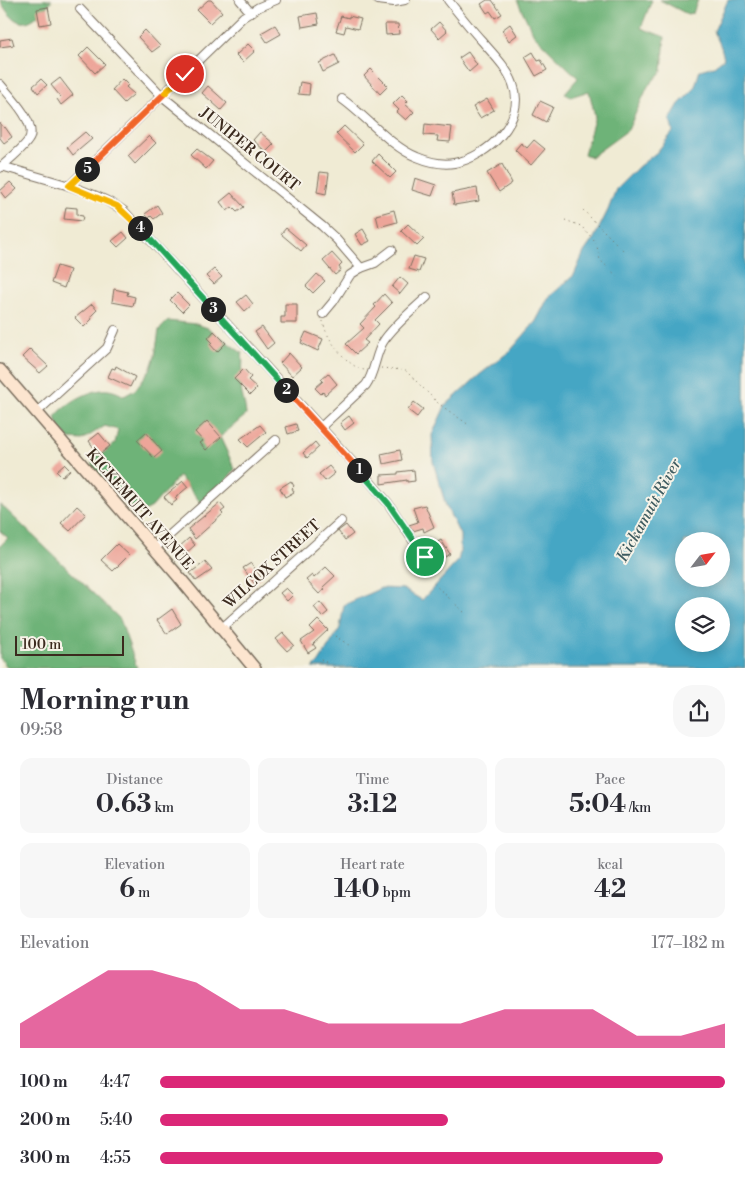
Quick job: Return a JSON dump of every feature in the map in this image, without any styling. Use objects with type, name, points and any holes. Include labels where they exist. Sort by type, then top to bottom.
[{"type":"street","points":[[240,0],[251,13]]},
{"type":"street","points":[[69,186],[235,24],[259,7],[276,0]]},
{"type":"street","points":[[378,0],[394,2],[405,0]]},
{"type":"street","points":[[342,99],[397,146],[424,160],[440,163],[457,162],[473,157],[491,145],[502,134],[513,114],[516,101],[514,87],[504,67],[448,0]]},
{"type":"street","name":"JUNIPER COURT","points":[[80,9],[162,96],[322,226],[361,268]]},
{"type":"street","points":[[0,84],[28,120],[30,128],[30,135],[26,143],[1,167]]},
{"type":"street","points":[[1,167],[69,186],[111,203],[124,211],[383,498],[420,551],[431,563]]},
{"type":"street","points":[[323,314],[350,275],[361,268],[375,263],[392,250]]},
{"type":"street","points":[[321,428],[366,385],[383,342],[426,297]]},
{"type":"street","points":[[37,412],[107,348],[115,330]]},
{"type":"street","name":"KICKEMUIT AVENUE","points":[[0,370],[221,629],[244,664],[255,668]]},
{"type":"street","points":[[154,549],[276,440]]},
{"type":"street","name":"WILCOX STREET","points":[[221,629],[341,521]]},
{"type":"path","points":[[583,210],[626,253]]},
{"type":"path","points":[[565,220],[581,226],[596,242],[600,260],[618,277]]},
{"type":"path","points":[[442,406],[469,425]]},
{"type":"path","points":[[434,584],[466,614]]},
{"type":"path","points":[[335,636],[355,649]]},
{"type":"path","points":[[321,659],[336,668]]},
{"type":"green space","points":[[0,0],[52,0],[32,20],[19,22],[13,18]]},
{"type":"green space","points":[[517,0],[652,0],[641,28],[665,37],[662,71],[648,86],[628,130],[591,157],[584,154],[595,116],[589,91],[570,97],[565,93],[578,78],[534,35]]},
{"type":"green space","points":[[660,0],[698,0],[693,13],[687,14]]},
{"type":"green space","points":[[168,321],[196,324],[208,328],[242,353],[241,390],[246,415],[220,437],[235,469],[225,482],[202,504],[179,476],[152,507],[139,514],[92,468],[93,455],[100,456],[115,443],[118,430],[105,426],[82,440],[69,439],[60,429],[55,417],[73,401],[90,393],[106,390],[124,396],[135,390],[151,368],[159,330]]},
{"type":"green space","points":[[0,504],[120,619],[137,668],[8,668],[0,658],[0,546],[8,538],[0,531]]},
{"type":"water","name":"Kickamuit River","points":[[728,0],[745,0],[745,668],[313,668],[319,662],[340,628],[344,605],[381,588],[403,589],[422,600],[458,561],[460,535],[446,506],[433,462],[432,435],[445,406],[478,376],[511,350],[536,321],[548,298],[574,275],[584,252],[594,238],[608,210],[616,189],[638,167],[656,153],[673,132],[670,119],[679,104],[694,89],[700,70],[714,66],[724,58],[714,31]]},
{"type":"building","points":[[208,0],[211,0],[222,12],[210,23],[197,10]]},
{"type":"building","points":[[487,0],[492,0],[502,14],[495,18],[490,11],[487,13],[481,4]]},
{"type":"building","points":[[48,7],[51,23],[40,25],[37,9]]},
{"type":"building","points":[[317,13],[319,24],[302,27],[300,16]]},
{"type":"building","points":[[341,16],[361,19],[358,29],[346,26],[344,33],[336,31]]},
{"type":"building","points":[[439,22],[447,31],[439,38],[431,29]]},
{"type":"building","points":[[385,24],[398,24],[399,34],[386,35]]},
{"type":"building","points":[[510,24],[517,35],[509,41],[502,30]]},
{"type":"building","points":[[275,25],[281,34],[267,42],[261,33]]},
{"type":"building","points":[[145,30],[160,46],[152,52],[138,37]]},
{"type":"building","points":[[12,38],[14,45],[0,47],[0,40]]},
{"type":"building","points":[[248,44],[255,51],[243,62],[236,55]]},
{"type":"building","points":[[88,47],[105,64],[95,73],[79,56]]},
{"type":"building","points":[[468,52],[477,65],[469,72],[459,58]]},
{"type":"building","points":[[533,52],[538,61],[541,60],[547,70],[536,76],[525,57]]},
{"type":"building","points":[[335,55],[339,64],[323,72],[319,63]]},
{"type":"building","points":[[371,69],[388,86],[380,94],[364,76]]},
{"type":"building","points":[[60,78],[73,95],[61,105],[57,99],[60,96],[51,85]]},
{"type":"building","points":[[41,79],[47,85],[38,93],[33,86]]},
{"type":"building","points":[[122,79],[128,85],[126,87],[134,94],[124,103],[112,90]]},
{"type":"building","points":[[300,82],[310,84],[309,95],[298,94]]},
{"type":"building","points":[[208,86],[227,103],[221,110],[202,93]]},
{"type":"building","points":[[402,95],[408,101],[405,104],[414,112],[406,120],[397,112],[399,110],[393,104]]},
{"type":"building","points":[[487,99],[494,110],[480,118],[473,107]]},
{"type":"building","points":[[540,101],[553,107],[546,122],[533,115]]},
{"type":"building","points":[[0,123],[12,137],[4,143],[0,138]]},
{"type":"building","points":[[425,124],[452,127],[450,142],[437,141],[438,136],[424,135]]},
{"type":"building","points":[[344,126],[363,144],[355,152],[336,134]]},
{"type":"building","points":[[85,132],[92,139],[73,155],[67,147]]},
{"type":"building","points":[[260,132],[274,144],[266,152],[253,140]]},
{"type":"building","points":[[149,136],[156,143],[135,164],[128,156]]},
{"type":"building","points":[[534,140],[545,149],[531,165],[515,150],[521,143],[527,148]]},
{"type":"building","points":[[197,149],[213,161],[206,169],[191,155]]},
{"type":"building","points":[[378,154],[396,172],[390,178],[372,161]]},
{"type":"building","points":[[502,164],[512,183],[499,192],[487,173]]},
{"type":"building","points":[[320,172],[329,173],[326,194],[317,192]]},
{"type":"building","points":[[415,178],[436,185],[432,196],[412,190]]},
{"type":"building","points":[[10,182],[17,189],[6,199],[0,191]]},
{"type":"building","points":[[477,188],[479,201],[454,205],[452,193]]},
{"type":"building","points":[[231,193],[244,207],[237,212],[232,207],[227,211],[220,202]]},
{"type":"building","points":[[157,205],[162,213],[154,219],[151,216],[149,218],[145,214]]},
{"type":"building","points":[[66,207],[77,208],[77,215],[83,216],[82,221],[64,219]]},
{"type":"building","points":[[394,210],[397,222],[379,227],[376,215]]},
{"type":"building","points":[[408,224],[424,239],[417,246],[401,231]]},
{"type":"building","points":[[286,228],[306,245],[301,251],[281,234]]},
{"type":"building","points":[[363,229],[370,241],[362,245],[355,234]]},
{"type":"building","points":[[123,232],[128,238],[118,247],[112,241]]},
{"type":"building","points":[[332,253],[342,264],[339,267],[341,270],[335,275],[323,261]]},
{"type":"building","points":[[414,256],[424,259],[419,272],[409,269]]},
{"type":"building","points":[[57,266],[70,270],[64,288],[51,283]]},
{"type":"building","points":[[214,269],[222,277],[214,284],[206,276]]},
{"type":"building","points":[[317,274],[325,281],[313,293],[306,286]]},
{"type":"building","points":[[400,277],[408,284],[400,294],[392,287]]},
{"type":"building","points":[[114,289],[128,292],[127,295],[135,297],[133,306],[112,302]]},
{"type":"building","points":[[177,293],[189,305],[182,312],[170,300]]},
{"type":"building","points":[[384,294],[392,303],[375,320],[379,324],[364,340],[368,343],[356,354],[346,344],[364,328],[360,324],[376,307],[374,305]]},
{"type":"building","points":[[246,295],[253,304],[245,311],[237,302]]},
{"type":"building","points":[[92,304],[97,310],[84,327],[75,318]]},
{"type":"building","points":[[285,304],[297,304],[297,323],[281,323],[281,317],[285,317]]},
{"type":"building","points":[[262,327],[274,343],[267,349],[255,332]]},
{"type":"building","points":[[214,331],[226,343],[217,352],[210,344],[212,342],[208,338]]},
{"type":"building","points":[[306,332],[323,339],[318,351],[301,343]]},
{"type":"building","points":[[30,349],[48,366],[40,373],[22,357]]},
{"type":"building","points":[[289,353],[302,367],[292,376],[280,363]]},
{"type":"building","points":[[116,366],[135,377],[130,387],[108,377],[112,368],[115,369]]},
{"type":"building","points":[[244,369],[251,377],[248,380],[257,388],[250,395],[234,379]]},
{"type":"building","points":[[328,373],[337,384],[325,395],[315,388]]},
{"type":"building","points":[[414,402],[423,409],[417,417],[408,410]]},
{"type":"building","points":[[349,416],[354,423],[345,430],[340,423]]},
{"type":"building","points":[[207,421],[221,437],[206,450],[200,443],[203,441],[195,432]]},
{"type":"building","points":[[296,424],[298,431],[288,434],[286,427]]},
{"type":"building","points":[[260,425],[266,432],[248,447],[240,439]]},
{"type":"building","points":[[146,432],[162,451],[154,458],[137,440]]},
{"type":"building","points":[[99,433],[110,446],[99,455],[89,441]]},
{"type":"building","points":[[315,442],[319,447],[307,458],[303,453]]},
{"type":"building","points":[[400,450],[402,460],[383,464],[381,454]]},
{"type":"building","points":[[64,464],[70,470],[62,477],[56,471]]},
{"type":"building","points":[[329,466],[335,473],[325,481],[319,474]]},
{"type":"building","points":[[414,470],[415,481],[407,482],[407,480],[381,484],[381,475],[398,474],[398,472]]},
{"type":"building","points":[[183,481],[188,487],[175,498],[177,500],[171,505],[164,497]]},
{"type":"building","points":[[291,481],[294,486],[292,488],[294,492],[285,497],[280,488]]},
{"type":"building","points":[[220,503],[225,509],[221,512],[223,514],[195,539],[188,529]]},
{"type":"building","points":[[425,505],[434,527],[424,532],[423,528],[413,531],[409,525],[418,522],[413,508]]},
{"type":"building","points":[[77,506],[86,514],[70,531],[61,523]]},
{"type":"building","points":[[346,525],[353,534],[345,540],[338,531]]},
{"type":"building","points":[[189,538],[195,545],[184,555],[178,548]]},
{"type":"building","points":[[441,540],[450,554],[440,560],[431,546]]},
{"type":"building","points":[[117,544],[129,555],[113,571],[101,560]]},
{"type":"building","points":[[205,562],[212,570],[196,581],[190,573]]},
{"type":"building","points":[[251,563],[261,577],[254,583],[243,568]]},
{"type":"building","points":[[326,567],[335,576],[323,587],[325,589],[319,594],[306,580],[312,575],[314,578]]},
{"type":"building","points":[[286,588],[293,595],[287,601],[280,593]]},
{"type":"building","points":[[320,602],[328,612],[322,617],[314,607]]},
{"type":"building","points":[[172,609],[181,624],[167,634],[157,620]]},
{"type":"building","points":[[318,620],[328,630],[313,644],[316,648],[308,653],[301,641],[314,632],[310,628]]},
{"type":"building","points":[[283,633],[294,645],[287,651],[276,639]]},
{"type":"route","points":[[185,74],[69,186],[117,206],[131,218],[366,477],[388,503],[425,557]]}]
